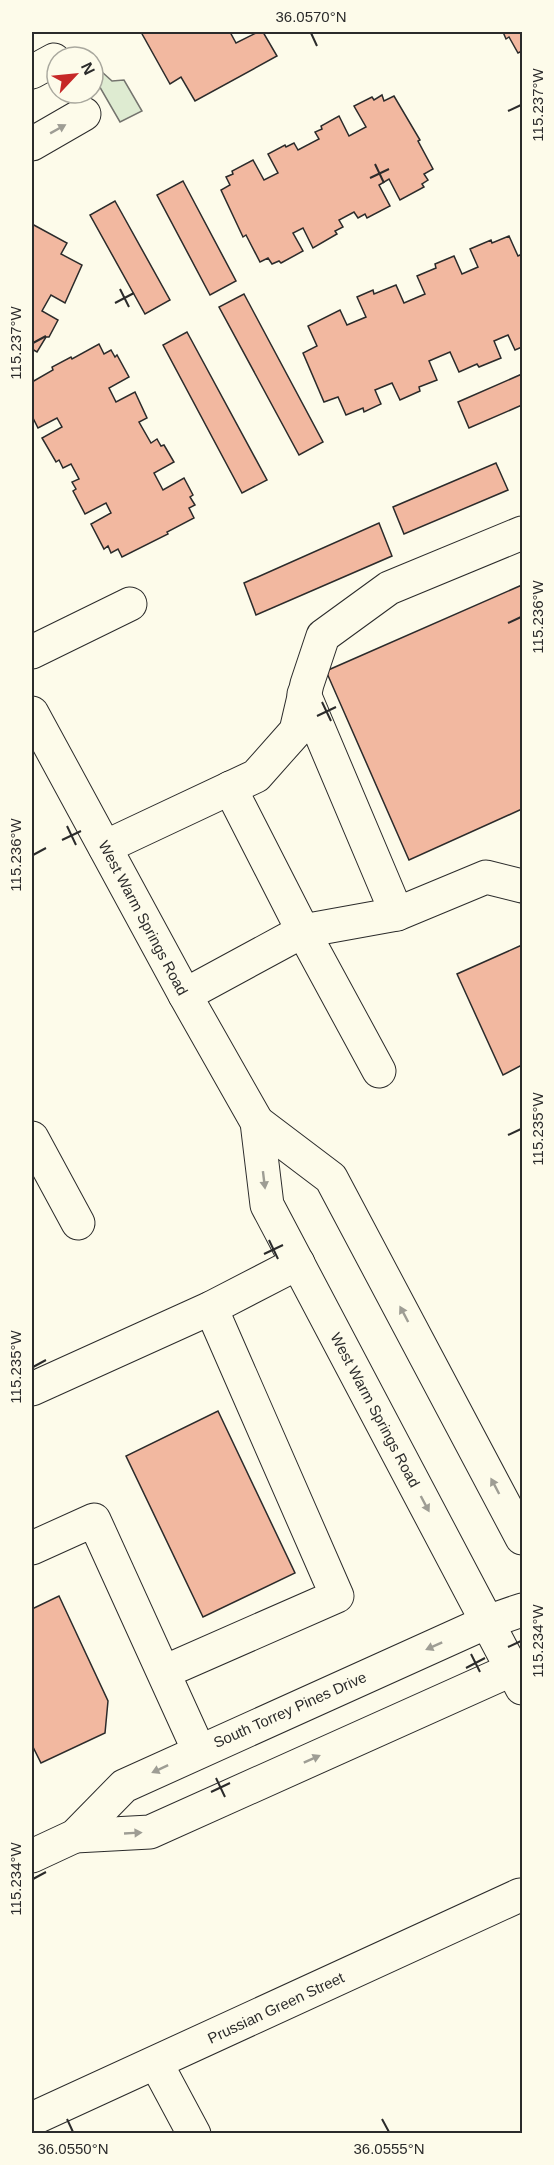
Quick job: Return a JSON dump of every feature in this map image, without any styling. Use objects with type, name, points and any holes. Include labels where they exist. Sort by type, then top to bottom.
[{"type":"street","points":[[32,144],[84,114]]},
{"type":"street","points":[[105,847],[256,776],[296,730],[304,694],[323,636],[388,588],[522,534]]},
{"type":"street","points":[[32,652],[130,604]]},
{"type":"street","points":[[304,694],[397,914]]},
{"type":"street","name":"West Warm Springs Road","points":[[33,718],[257,1122],[267,1205],[487,1622],[519,1674]]},
{"type":"street","points":[[231,788],[303,930],[379,1071]]},
{"type":"street","points":[[185,995],[303,930],[397,914],[486,877],[522,886]]},
{"type":"street","name":"West Warm Springs Road","points":[[257,1122],[331,1178],[522,1538]]},
{"type":"street","points":[[32,1138],[41,1175],[78,1223]]},
{"type":"street","points":[[32,1389],[211,1308],[298,1263]]},
{"type":"street","points":[[164,1672],[337,1596],[211,1308]]},
{"type":"street","points":[[32,1548],[94,1520],[199,1751]]},
{"type":"street","name":"South Torrey Pines Drive","points":[[32,1856],[75,1836],[124,1786],[487,1622],[522,1610]]},
{"type":"street","name":"South Torrey Pines Drive","points":[[75,1836],[150,1832],[519,1674]]},
{"type":"street","name":"Prussian Green Street","points":[[32,2119],[520,1895]]},
{"type":"street","points":[[156,2063],[194,2133]]},
{"type":"green space","points":[[105,75],[112,81],[124,80],[142,111],[120,122],[105,96]]},
{"type":"building","points":[[141,32],[230,32],[236,43],[258,32],[263,32],[277,56],[195,101],[181,77],[170,84]]},
{"type":"building","points":[[503,32],[522,32],[522,51],[518,53],[509,37],[506,39]]},
{"type":"building","points":[[382,95],[384,101],[394,96],[420,140],[418,141],[433,169],[424,174],[428,180],[422,184],[424,187],[400,200],[389,179],[379,185],[390,206],[367,218],[365,214],[358,218],[354,212],[339,220],[343,227],[335,231],[337,234],[313,248],[303,228],[293,233],[303,251],[281,263],[279,261],[272,264],[268,258],[260,262],[246,235],[243,237],[221,190],[230,185],[226,177],[233,174],[232,171],[253,160],[264,180],[278,173],[268,154],[294,143],[298,150],[319,139],[315,132],[339,116],[349,136],[366,127],[354,106]]},
{"type":"building","points":[[183,181],[236,281],[210,295],[157,195]]},
{"type":"building","points":[[115,201],[170,300],[145,314],[90,215]]},
{"type":"building","points":[[32,224],[67,243],[61,254],[82,265],[65,303],[51,295],[42,311],[58,320],[49,337],[46,337],[37,352],[32,349]]},
{"type":"building","points":[[509,236],[518,256],[522,254],[522,347],[515,350],[508,335],[494,341],[501,358],[479,367],[477,364],[459,372],[450,352],[429,361],[437,380],[419,387],[420,391],[400,400],[392,383],[375,390],[381,404],[364,412],[363,408],[346,415],[338,397],[324,402],[303,353],[317,346],[308,326],[340,310],[347,325],[366,317],[357,297],[373,290],[374,294],[396,285],[404,303],[425,294],[417,276],[436,268],[435,264],[454,256],[462,274],[478,267],[470,249],[491,240],[492,243]]},
{"type":"building","points":[[244,294],[323,442],[299,455],[219,307]]},
{"type":"building","points":[[187,332],[267,480],[242,493],[163,345]]},
{"type":"building","points":[[99,344],[104,354],[111,350],[115,357],[117,355],[129,377],[109,388],[116,402],[135,392],[147,418],[139,422],[151,443],[157,439],[161,446],[164,445],[174,462],[154,473],[163,490],[184,478],[193,495],[190,497],[195,505],[189,508],[194,518],[122,557],[118,549],[111,553],[108,546],[104,549],[91,524],[111,513],[106,503],[85,514],[73,491],[76,489],[72,482],[79,479],[71,464],[63,468],[59,460],[56,462],[42,438],[62,427],[57,418],[38,428],[32,416],[32,382],[53,370],[52,367]]},
{"type":"building","points":[[522,374],[522,405],[469,428],[458,402]]},
{"type":"building","points":[[496,463],[508,490],[404,534],[393,507]]},
{"type":"building","points":[[379,523],[392,556],[256,615],[244,583]]},
{"type":"building","points":[[522,585],[522,809],[409,860],[326,671]]},
{"type":"building","points":[[522,945],[522,1065],[503,1075],[457,974]]},
{"type":"building","points":[[218,1411],[295,1573],[203,1617],[126,1456]]},
{"type":"building","points":[[59,1596],[108,1701],[105,1733],[41,1763],[32,1745],[32,1609]]}]
